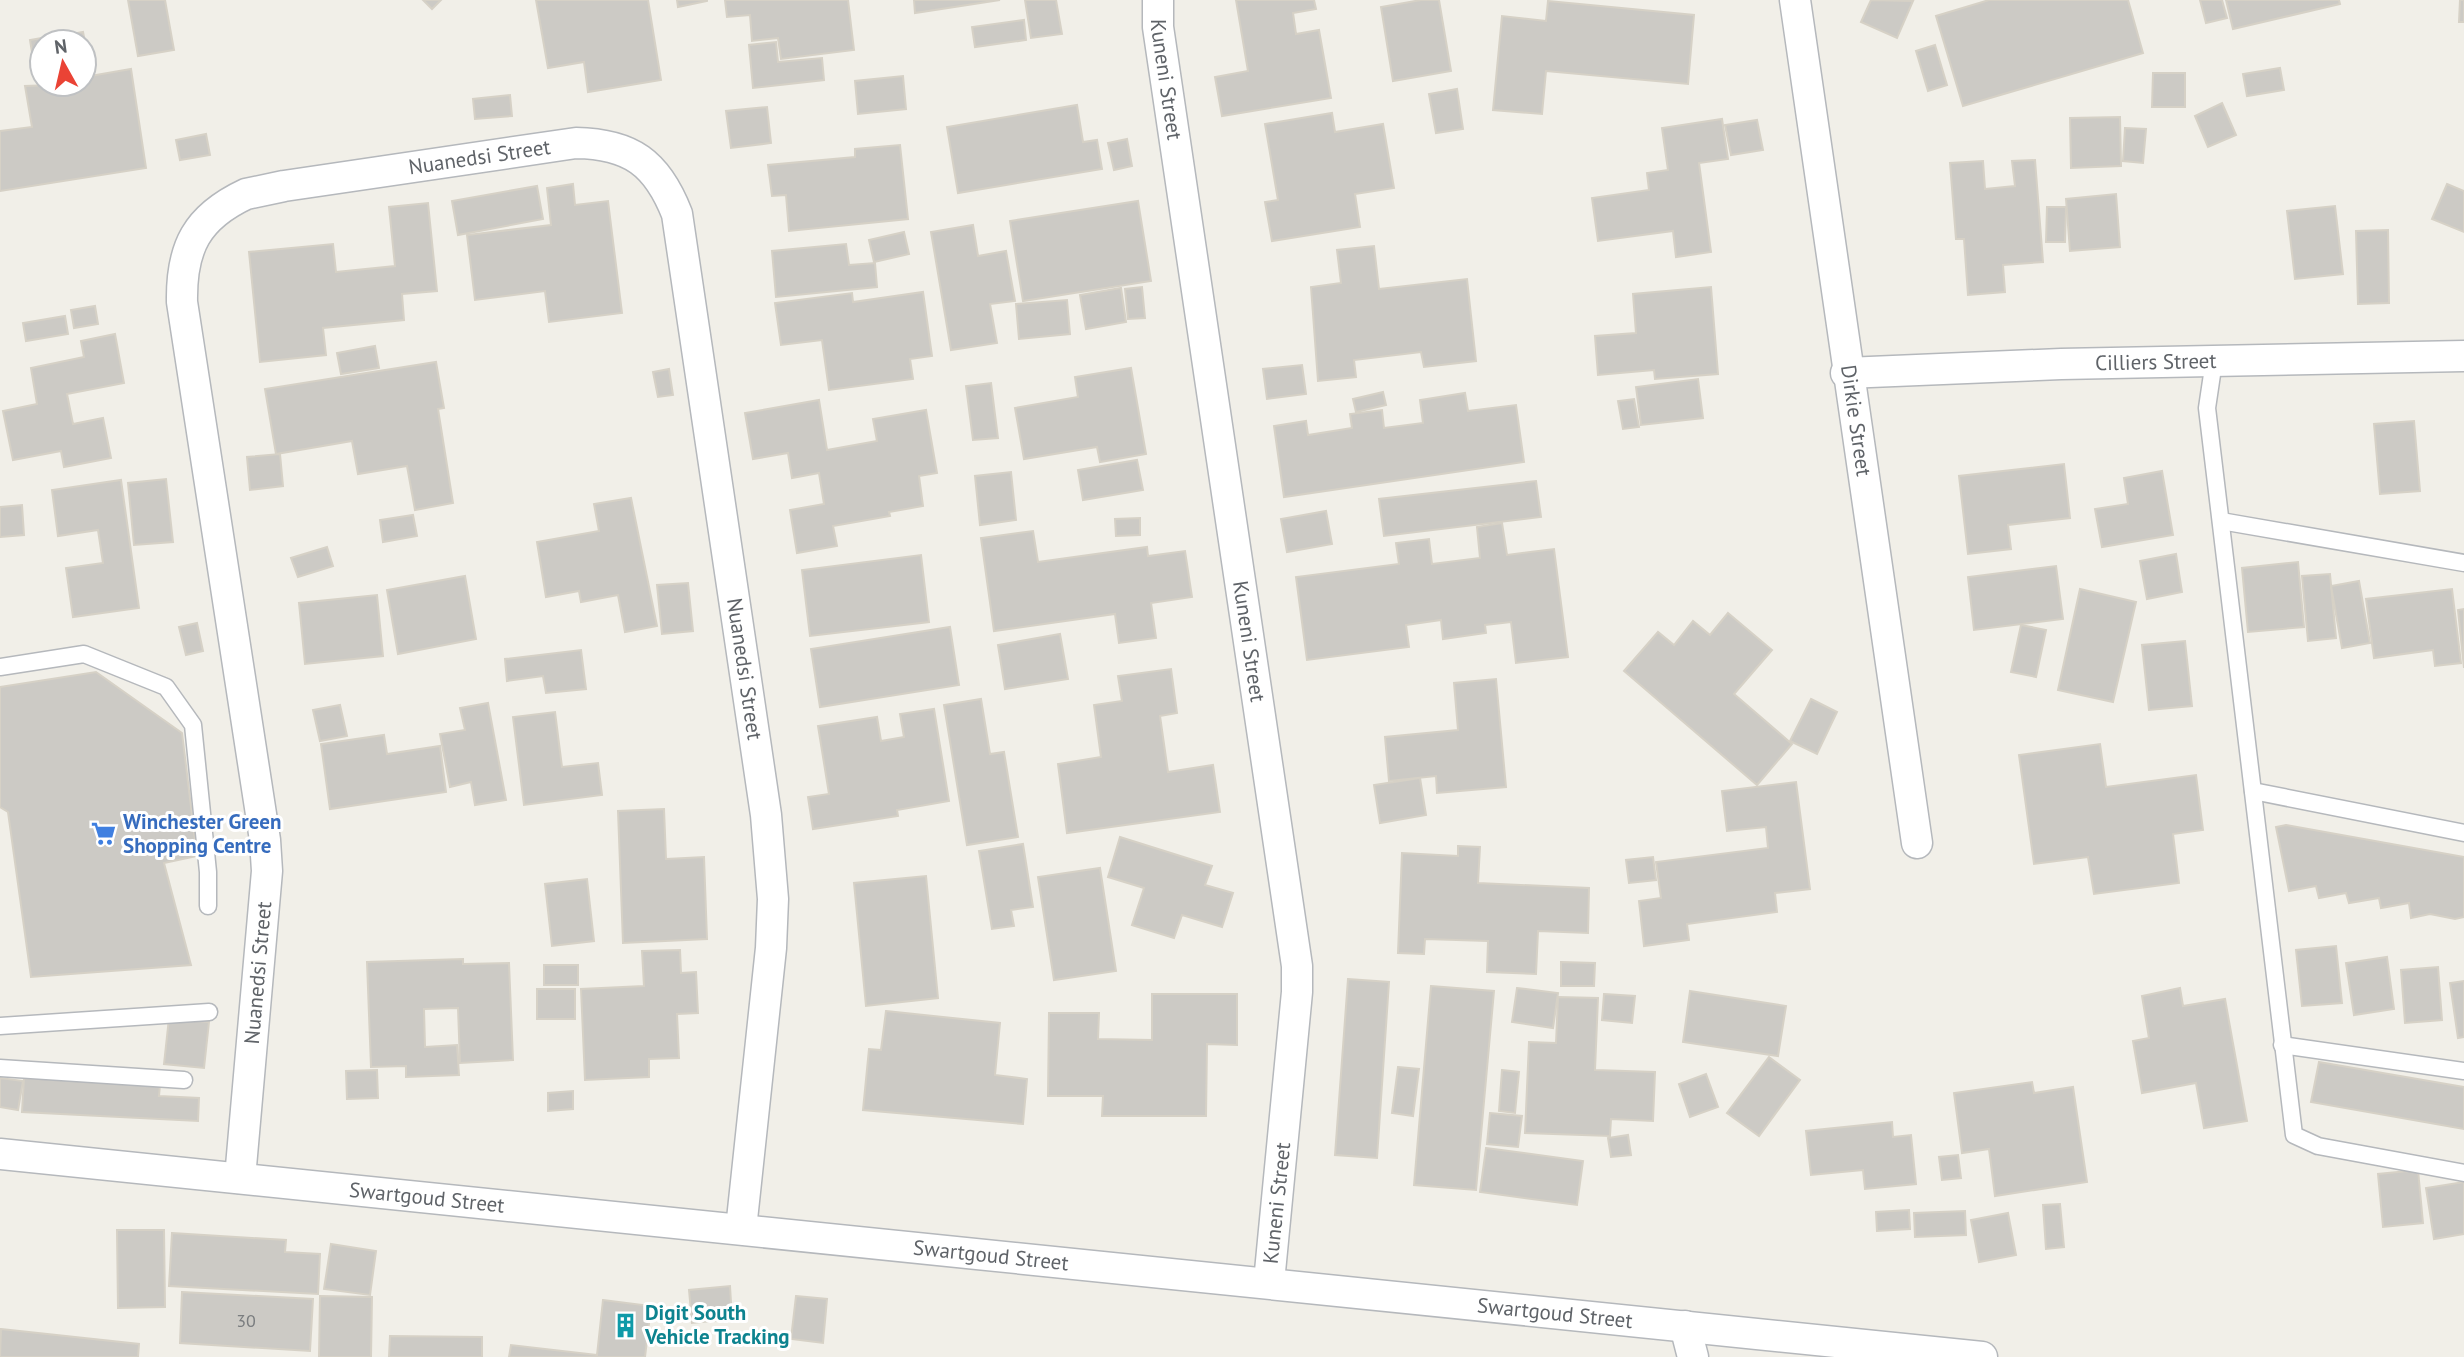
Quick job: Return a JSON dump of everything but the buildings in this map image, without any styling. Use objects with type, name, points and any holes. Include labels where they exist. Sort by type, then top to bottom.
[{"type":"street","name":"Kuneni Street","points":[[1158,0],[1160,41],[1297,966],[1297,992],[1269,1282]]},
{"type":"street","name":"Dirkie Street","points":[[1794,0],[1846,373],[1917,843]]},
{"type":"street","name":"Nuanedsi Street","points":[[240,1178],[267,872],[265,840],[182,302],[186,258],[206,220],[219,207],[246,194],[469,158],[576,143],[597,144],[612,146],[644,161],[667,188],[677,214],[766,815],[773,899],[771,947],[741,1229]]},
{"type":"street","name":"Cilliers Street","points":[[1846,373],[2464,356]]},
{"type":"street","name":"Swartgoud Street","points":[[0,1154],[1982,1357]]},
{"type":"street","points":[[1685,1326],[1693,1357]]},
{"type":"lane","points":[[2214,361],[2207,408],[2294,1135],[2318,1146],[2464,1172]]},
{"type":"lane","points":[[2221,521],[2464,563]]},
{"type":"lane","points":[[0,667],[85,654],[166,687],[192,725],[208,873],[208,906]]},
{"type":"lane","points":[[2253,791],[2464,833]]},
{"type":"lane","points":[[0,1026],[209,1012]]},
{"type":"lane","points":[[2282,1045],[2464,1072]]},
{"type":"lane","points":[[0,1065],[184,1080]]},
{"type":"place","name":"Winchester Green Shopping Centre","points":[[103,834]]},
{"type":"place","name":"Digit South Vehicle Tracking","points":[[625,1325]]}]
